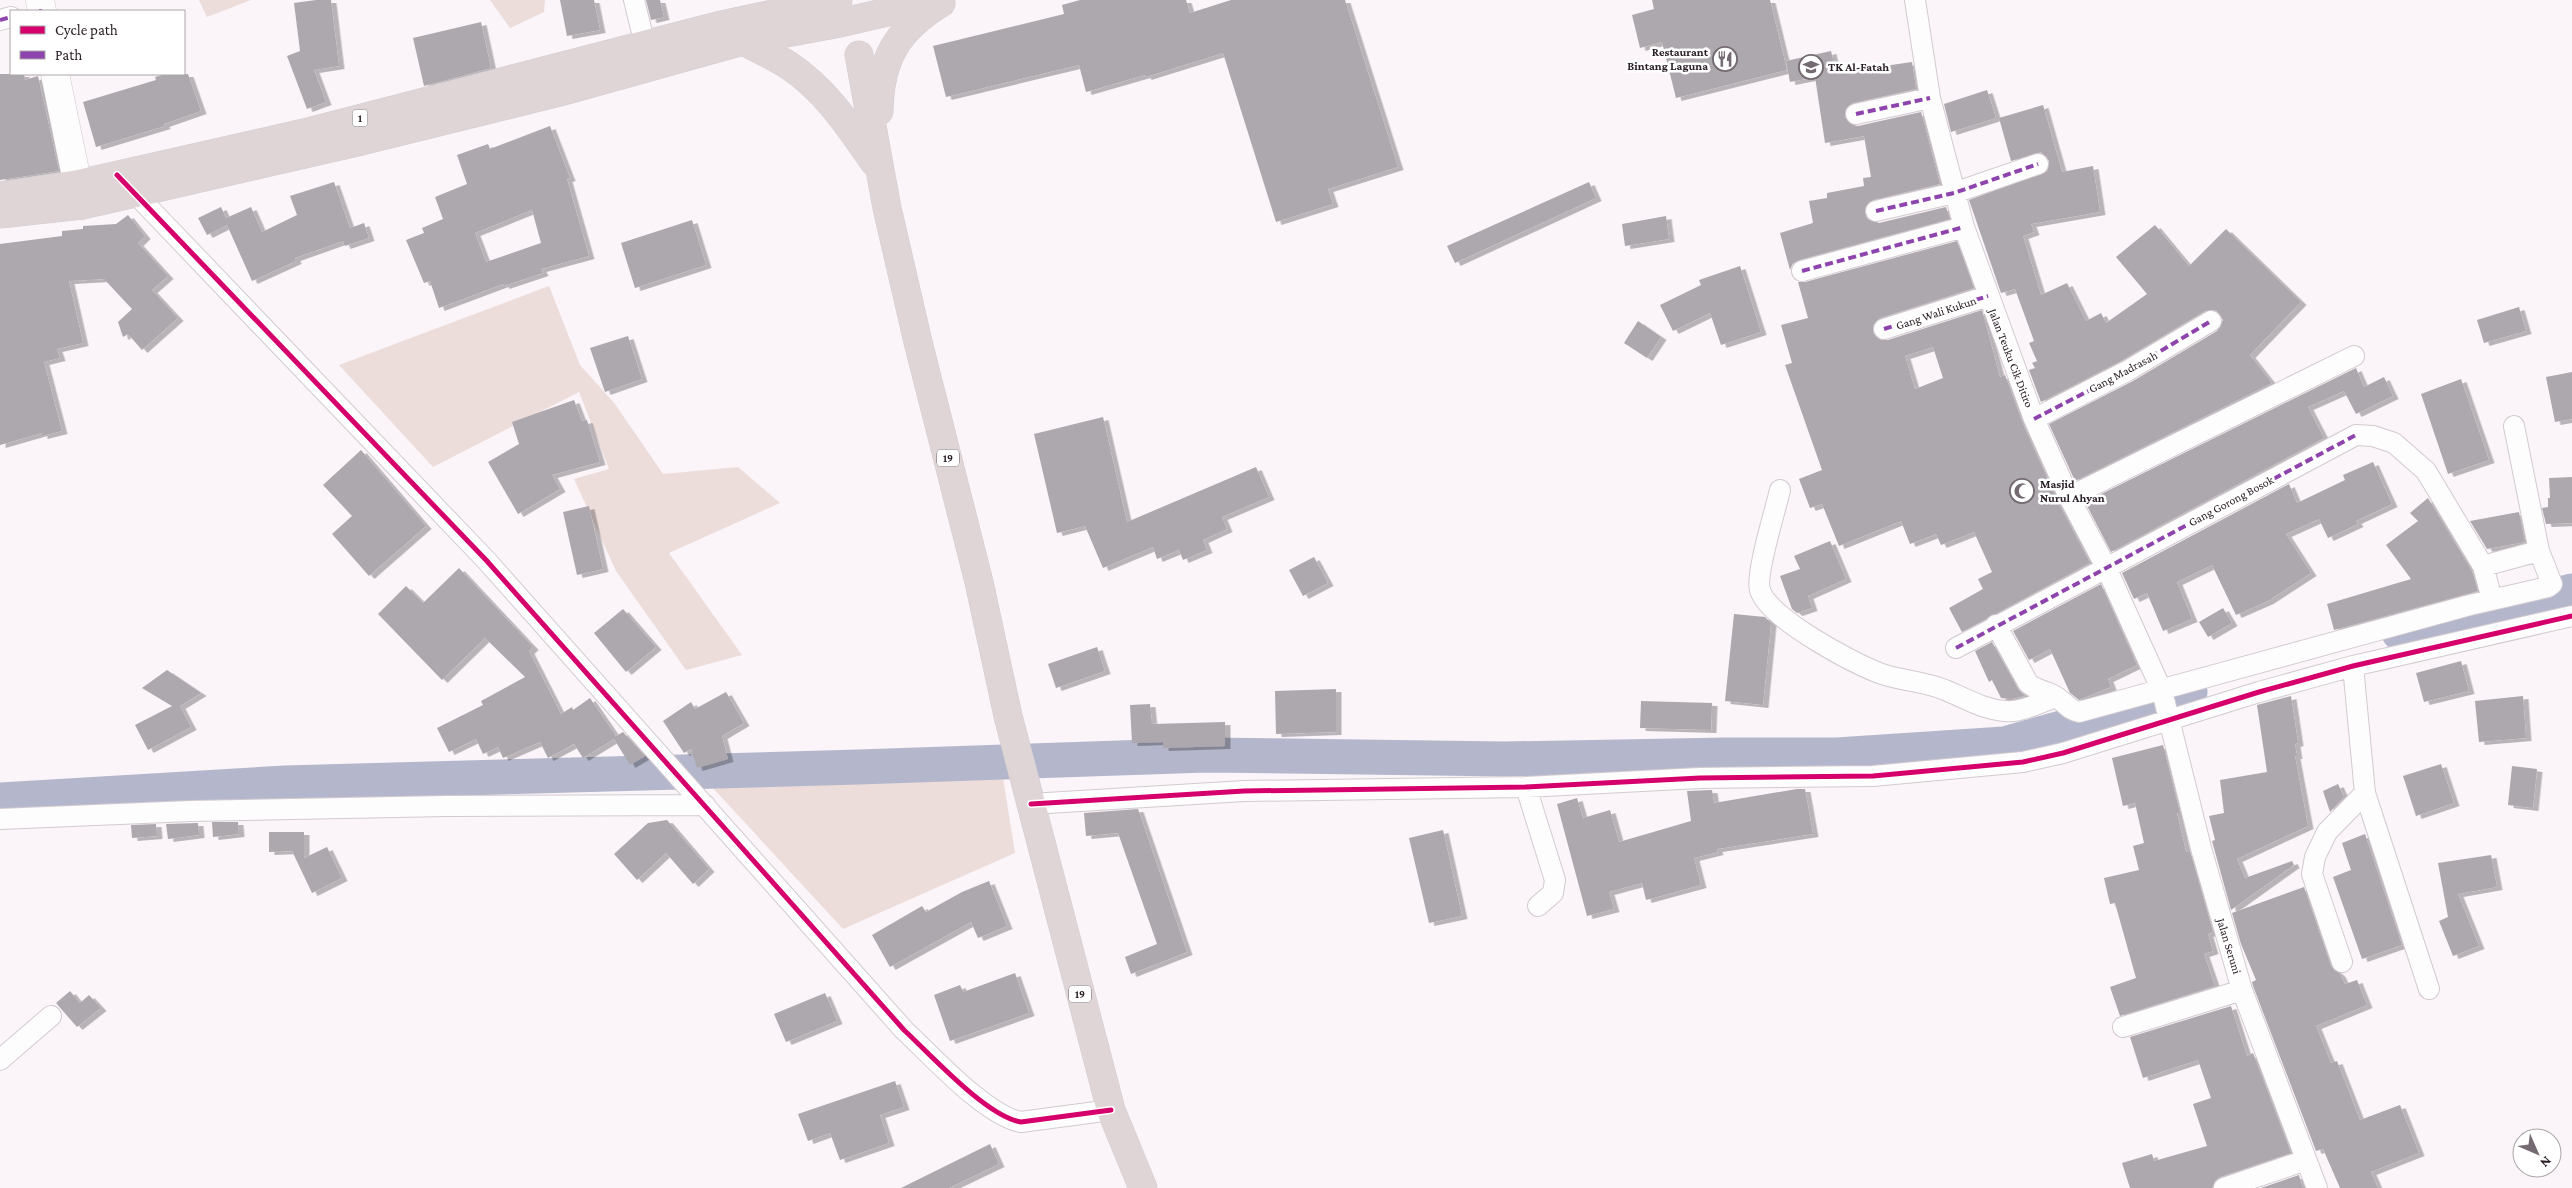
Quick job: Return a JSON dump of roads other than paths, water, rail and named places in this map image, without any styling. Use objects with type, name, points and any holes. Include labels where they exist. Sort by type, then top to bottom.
[{"type":"highway","name":"1","points":[[717,26],[749,0]]},
{"type":"highway","name":"1","points":[[0,214],[126,184],[304,133],[717,26],[828,7],[866,8],[939,0]]},
{"type":"highway","name":"19","points":[[878,165],[879,88],[886,61],[905,31],[947,0]]},
{"type":"highway","name":"1","points":[[126,184],[358,142],[541,97],[744,41],[828,7]]},
{"type":"highway","points":[[828,7],[847,47],[859,55],[866,50],[866,8]]},
{"type":"highway","name":"19","points":[[744,41],[788,64],[807,79],[838,110],[878,165]]},
{"type":"highway","name":"19","points":[[859,55],[878,165],[918,342],[972,554],[998,674],[1111,1110],[1143,1188]]},
{"type":"highway","name":"1","points":[[0,196],[80,195]]},
{"type":"street","points":[[634,0],[645,45]]},
{"type":"street","name":"Jalan Teuku Cik Ditiro","points":[[1915,0],[1930,98],[1954,193],[1988,296],[2034,419],[2069,497],[2106,567],[2166,705]]},
{"type":"street","points":[[55,75],[80,195]]},
{"type":"street","points":[[1856,114],[1930,98]]},
{"type":"street","points":[[1876,210],[1954,193],[2038,164]]},
{"type":"street","points":[[126,184],[454,524],[904,1030],[970,1092],[1011,1120],[1021,1122],[1111,1110]]},
{"type":"street","points":[[1802,271],[1964,227]]},
{"type":"street","name":"Gang Wali Kukun","points":[[1884,329],[1988,296]]},
{"type":"street","name":"Gang Madrasah","points":[[2034,419],[2127,371],[2211,322]]},
{"type":"street","points":[[2069,497],[2354,356]]},
{"type":"street","points":[[1030,800],[1244,791],[1526,787],[1700,778],[1874,776],[2023,762],[2063,753],[2166,705],[2492,599],[2551,586],[2539,551],[2514,426]]},
{"type":"street","name":"Gang Gorong Bosok","points":[[1956,648],[1996,625],[2356,435],[2373,436],[2394,443],[2421,466],[2435,484],[2483,566]]},
{"type":"street","points":[[1780,490],[1762,566],[1759,589],[1768,604],[1788,622],[1838,655],[1881,673],[1944,689],[1978,706],[2007,712],[2056,697]]},
{"type":"street","points":[[2492,599],[2483,566],[2539,551]]},
{"type":"street","points":[[1996,625],[2028,683],[2032,687],[2056,697],[2073,711],[2079,712],[2166,705],[2260,692],[2353,666],[2572,616]]},
{"type":"street","points":[[2353,666],[2365,793],[2429,989]]},
{"type":"street","name":"Jalan Seruni","points":[[2166,705],[2204,857],[2242,990],[2317,1188]]},
{"type":"street","points":[[1526,787],[1555,880],[1553,893],[1538,906]]},
{"type":"street","points":[[2342,962],[2312,874],[2315,857],[2327,832],[2365,793]]},
{"type":"street","points":[[0,819],[191,811],[702,801]]},
{"type":"street","points":[[2123,1027],[2242,990]]},
{"type":"street","points":[[0,1060],[51,1016]]},
{"type":"street","points":[[2224,1188],[2306,1160]]},
{"type":"waterway","points":[[2399,633],[2572,591]]},
{"type":"waterway","points":[[0,800],[285,783],[1207,755],[1505,759],[1837,755],[2004,744],[2190,692]]},
{"type":"place","name":"Restaurant Bintang Laguna","points":[[1725,59]]},
{"type":"place","name":"TK Al-Fatah","points":[[1811,67]]},
{"type":"place","name":"Masjid Nurul Ahyan","points":[[2022,491]]}]
